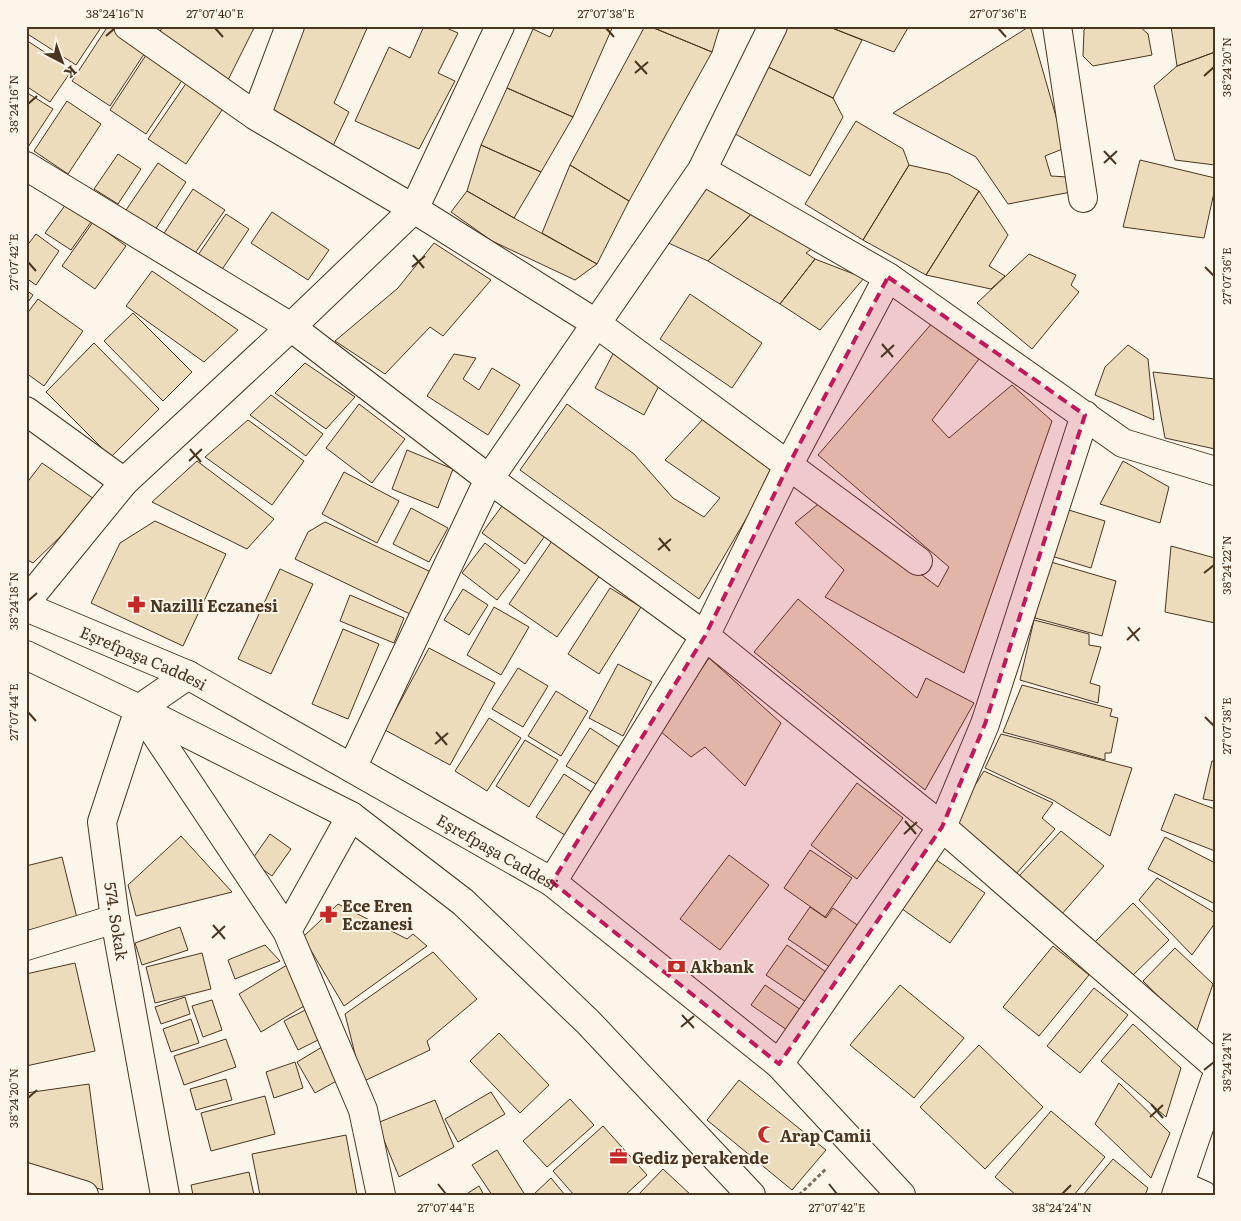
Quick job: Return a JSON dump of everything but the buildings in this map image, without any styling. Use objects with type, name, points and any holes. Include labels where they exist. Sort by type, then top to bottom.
[{"type":"street","points":[[128,26],[256,116],[414,209],[597,324],[918,561]]},
{"type":"street","points":[[256,116],[290,26]]},
{"type":"street","points":[[26,602],[124,482],[291,327],[414,209],[500,26]]},
{"type":"street","points":[[352,768],[489,479],[702,170],[773,26]]},
{"type":"street","points":[[1057,26],[1083,198]]},
{"type":"street","points":[[26,166],[291,327],[489,479],[705,636],[942,826],[1215,1066]]},
{"type":"street","points":[[702,170],[888,277],[1123,443],[1215,471]]},
{"type":"street","points":[[552,882],[705,636],[789,464],[888,277]]},
{"type":"street","points":[[26,411],[124,482]]},
{"type":"street","points":[[779,1064],[942,826],[985,724],[1085,415]]},
{"type":"street","name":"Eşrefpaşa Caddesi","points":[[26,607],[188,676],[552,882],[779,1064],[901,1195]]},
{"type":"street","points":[[26,655],[139,709],[351,816],[463,902],[588,1022],[751,1195]]},
{"type":"street","points":[[139,709],[188,676]]},
{"type":"street","points":[[139,709],[287,931],[363,1110],[381,1195]]},
{"type":"street","name":"574. Sokak","points":[[139,709],[102,822],[116,919],[165,1195]]},
{"type":"street","points":[[287,931],[351,816]]},
{"type":"street","points":[[26,946],[116,919]]},
{"type":"street","points":[[1187,1192],[1215,1081]]},
{"type":"street","points":[[26,1177],[84,1195]]},
{"type":"path","points":[[799,1195],[830,1165]]},
{"type":"highlighted area","points":[[888,277],[1085,415],[985,724],[942,827],[779,1064],[552,882],[705,636],[789,464]]},
{"type":"place","name":"Nazilli Eczanesi","points":[[136,605]]},
{"type":"place","name":"Ece Eren Eczanesi","points":[[328,914]]},
{"type":"place","name":"Akbank","points":[[676,966]]},
{"type":"place","name":"Arap Camii","points":[[766,1135]]},
{"type":"place","name":"Gediz perakende","points":[[618,1157]]}]
